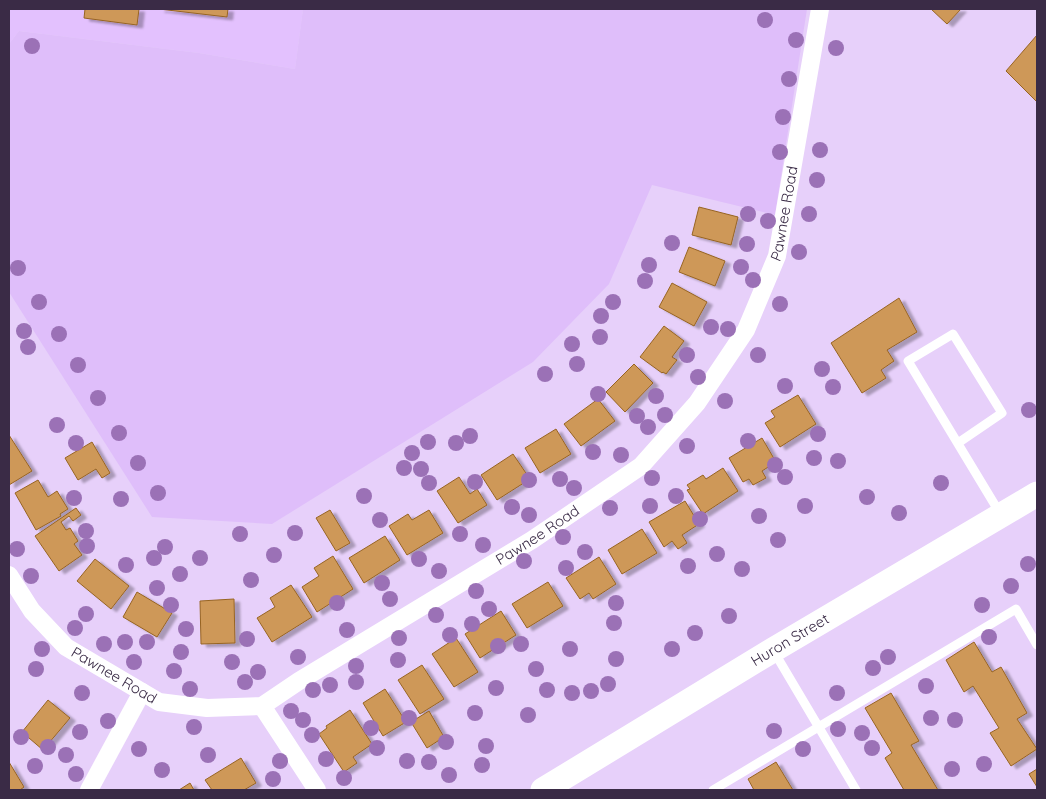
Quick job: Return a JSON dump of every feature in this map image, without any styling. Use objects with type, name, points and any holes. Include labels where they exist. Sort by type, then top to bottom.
[{"type":"main road","name":"Huron Street","points":[[543,790],[773,650],[1037,494]]},
{"type":"street","name":"Pawnee Road","points":[[9,575],[32,612],[66,647],[159,702],[207,708],[262,706],[299,680],[532,540],[641,466],[697,403],[746,330],[777,256],[820,9]]},
{"type":"street","points":[[89,790],[142,692]]},
{"type":"street","points":[[262,706],[317,790]]},
{"type":"lane","points":[[958,443],[1002,413],[953,334],[908,361],[1001,515]]},
{"type":"lane","points":[[713,790],[1016,610],[1037,645]]},
{"type":"lane","points":[[773,650],[856,790]]},
{"type":"shaded area","points":[[9,9],[303,9],[295,69],[199,53],[19,31],[9,44]]},
{"type":"shaded area","points":[[303,9],[807,9],[775,215],[652,185],[609,284],[533,362],[272,524],[152,517],[9,292],[9,44],[19,31],[199,53],[295,69]]},
{"type":"building","points":[[85,9],[139,9],[137,25],[84,18]]},
{"type":"building","points":[[159,9],[228,9],[227,17]]},
{"type":"building","points":[[931,9],[961,9],[947,24]]},
{"type":"building","points":[[1037,35],[1037,102],[1006,71]]},
{"type":"building","points":[[699,207],[738,217],[731,245],[692,235]]},
{"type":"building","points":[[689,247],[725,261],[715,286],[679,272]]},
{"type":"building","points":[[672,283],[707,302],[694,326],[659,307]]},
{"type":"building","points":[[899,298],[917,332],[887,350],[894,361],[881,370],[886,378],[862,393],[831,343]]},
{"type":"building","points":[[664,326],[684,341],[672,357],[677,360],[666,374],[640,357]]},
{"type":"building","points":[[634,364],[653,383],[625,412],[606,392]]},
{"type":"building","points":[[798,395],[816,424],[780,447],[765,423],[775,417],[771,411]]},
{"type":"building","points":[[598,399],[615,421],[581,446],[564,424]]},
{"type":"building","points":[[556,429],[571,454],[540,473],[525,448]]},
{"type":"building","points":[[9,435],[32,471],[9,485]]},
{"type":"building","points":[[762,438],[776,462],[762,471],[766,478],[753,485],[749,479],[743,482],[729,458]]},
{"type":"building","points":[[92,442],[110,473],[102,478],[96,469],[78,480],[65,458]]},
{"type":"building","points":[[513,454],[530,479],[497,500],[481,475]]},
{"type":"building","points":[[723,468],[738,491],[703,514],[687,490],[690,489],[687,485],[703,475],[706,479]]},
{"type":"building","points":[[459,477],[470,494],[477,489],[487,505],[458,523],[437,491]]},
{"type":"building","points":[[38,480],[48,497],[57,491],[68,509],[60,514],[61,516],[36,530],[15,493]]},
{"type":"building","points":[[685,501],[699,524],[682,535],[687,543],[678,549],[672,541],[664,547],[649,522]]},
{"type":"building","points":[[76,508],[81,515],[73,521],[69,516],[61,522],[66,530],[70,528],[78,541],[74,544],[82,555],[59,571],[35,536]]},
{"type":"building","points":[[330,510],[350,543],[336,551],[316,518]]},
{"type":"building","points":[[429,510],[443,533],[407,555],[389,526],[408,514],[412,520]]},
{"type":"building","points":[[642,529],[657,553],[622,574],[608,550]]},
{"type":"building","points":[[385,536],[400,560],[364,583],[349,558]]},
{"type":"building","points":[[333,556],[353,589],[317,612],[302,587],[319,576],[314,568]]},
{"type":"building","points":[[599,557],[616,584],[593,599],[589,593],[580,599],[566,578]]},
{"type":"building","points":[[95,559],[129,586],[111,609],[77,581]]},
{"type":"building","points":[[548,582],[563,606],[527,628],[512,604]]},
{"type":"building","points":[[291,585],[312,617],[272,642],[257,618],[275,607],[270,598]]},
{"type":"building","points":[[137,592],[172,613],[157,637],[123,617]]},
{"type":"building","points":[[234,599],[235,643],[201,644],[200,601]]},
{"type":"building","points":[[501,611],[516,635],[480,658],[465,634]]},
{"type":"building","points":[[456,638],[478,672],[454,687],[432,654]]},
{"type":"building","points":[[974,642],[992,672],[1001,667],[1027,713],[1017,719],[1037,749],[1011,766],[990,733],[999,728],[973,686],[964,692],[946,660]]},
{"type":"building","points":[[422,665],[444,699],[420,714],[398,680]]},
{"type":"building","points":[[385,689],[406,722],[383,736],[363,703]]},
{"type":"building","points":[[891,693],[919,741],[911,745],[938,790],[904,790],[885,758],[892,753],[865,708]]},
{"type":"building","points":[[48,700],[70,718],[43,750],[22,732]]},
{"type":"building","points":[[350,710],[372,744],[353,757],[357,763],[344,772],[319,734],[327,728],[326,726]]},
{"type":"building","points":[[429,711],[444,737],[427,748],[411,722]]},
{"type":"building","points":[[241,758],[256,783],[244,790],[212,790],[205,780]]},
{"type":"building","points":[[9,762],[24,787],[20,790],[9,790]]},
{"type":"building","points":[[776,762],[793,790],[754,790],[748,779]]},
{"type":"building","points":[[1037,769],[1037,787],[1029,774]]},
{"type":"building","points":[[190,783],[194,790],[179,790]]}]
